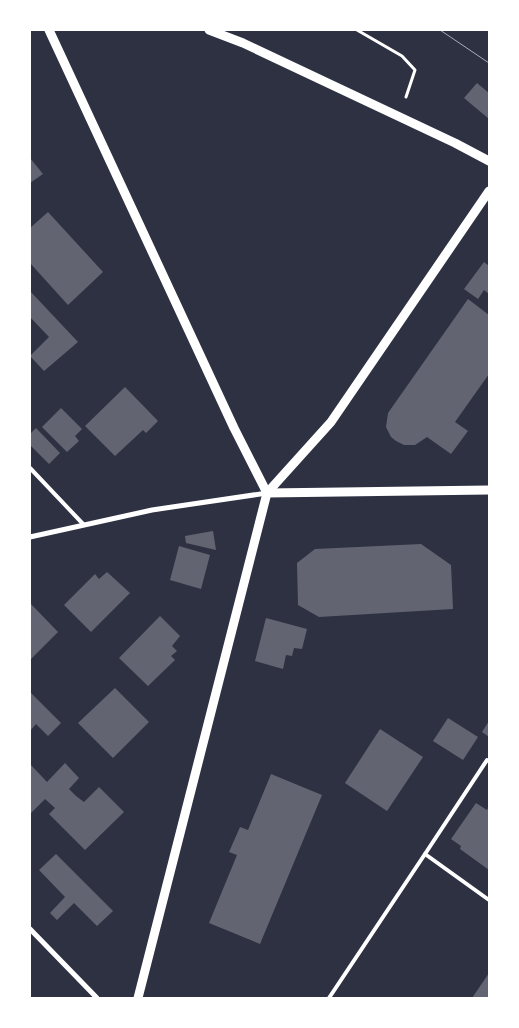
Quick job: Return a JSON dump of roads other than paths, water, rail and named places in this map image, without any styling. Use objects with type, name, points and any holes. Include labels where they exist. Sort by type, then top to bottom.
[{"type":"street","points":[[49,30],[230,419],[268,493]]},
{"type":"street","points":[[209,30],[243,43],[399,116],[489,161]]},
{"type":"street","points":[[138,998],[268,493],[331,422],[489,191]]},
{"type":"street","points":[[30,537],[152,510],[268,493],[489,490]]},
{"type":"street","points":[[30,929],[96,998]]},
{"type":"lane","points":[[30,468],[84,525]]},
{"type":"lane","points":[[329,998],[487,760],[489,761]]},
{"type":"lane","points":[[425,854],[489,900]]},
{"type":"tram line","points":[[440,30],[489,63]]}]
